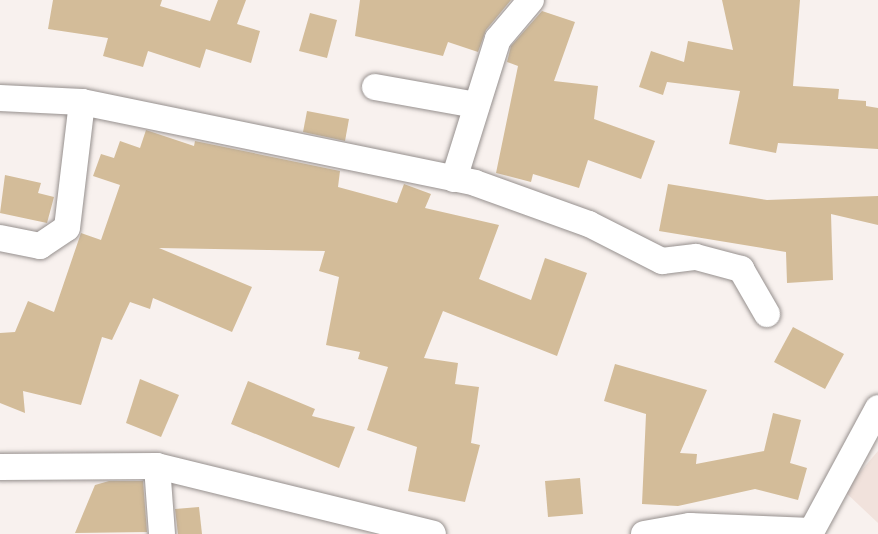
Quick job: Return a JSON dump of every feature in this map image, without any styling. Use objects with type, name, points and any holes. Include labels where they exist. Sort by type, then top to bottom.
[{"type":"street","points":[[454,178],[498,39],[531,0]]},
{"type":"street","points":[[375,87],[399,87],[476,105]]},
{"type":"street","points":[[0,98],[82,102],[454,178],[589,224],[662,261],[696,258],[741,269],[767,314]]},
{"type":"street","points":[[0,238],[40,246],[67,228],[82,102]]},
{"type":"street","points":[[644,534],[690,526],[810,532],[878,408]]},
{"type":"street","points":[[157,466],[162,534]]},
{"type":"street","points":[[0,467],[157,466],[434,534]]},
{"type":"shaded area","points":[[878,451],[878,523],[844,491]]},
{"type":"building","points":[[53,0],[162,0],[160,6],[210,21],[218,0],[246,0],[237,24],[260,31],[251,63],[206,49],[200,68],[148,51],[143,67],[103,56],[108,38],[48,29]]},
{"type":"building","points":[[360,0],[511,0],[486,30],[478,52],[448,42],[443,56],[355,36]]},
{"type":"building","points":[[722,0],[800,0],[793,86],[839,89],[838,99],[866,101],[866,106],[878,108],[878,149],[778,143],[776,153],[729,144],[740,91],[667,82],[663,95],[639,87],[651,51],[684,62],[688,41],[733,50]]},
{"type":"building","points":[[542,11],[575,22],[554,81],[598,86],[594,119],[655,141],[641,179],[588,160],[579,188],[533,174],[531,182],[496,173],[518,66],[507,62],[511,46]]},
{"type":"building","points":[[310,13],[337,20],[327,58],[299,51]]},
{"type":"building","points":[[307,111],[349,119],[345,141],[303,132]]},
{"type":"building","points":[[146,130],[194,146],[195,141],[340,171],[338,187],[397,203],[404,184],[431,194],[425,208],[499,225],[479,279],[531,300],[545,258],[587,273],[557,356],[443,311],[424,358],[458,363],[455,384],[479,387],[471,443],[480,445],[465,502],[408,491],[417,447],[367,430],[388,367],[358,359],[360,352],[326,345],[339,277],[319,271],[325,251],[159,248],[252,287],[232,332],[153,298],[150,309],[130,302],[112,340],[102,337],[81,405],[23,391],[25,413],[0,403],[0,333],[15,332],[28,301],[54,312],[81,233],[101,240],[120,185],[93,176],[101,154],[114,158],[120,141],[140,148]]},
{"type":"building","points":[[5,175],[41,183],[38,193],[54,197],[47,223],[0,213]]},
{"type":"building","points":[[668,184],[767,200],[878,196],[878,225],[831,214],[833,280],[787,283],[786,252],[659,231]]},
{"type":"building","points":[[793,327],[844,354],[825,389],[774,362]]},
{"type":"building","points":[[615,364],[707,390],[680,453],[697,454],[696,464],[764,451],[773,413],[801,420],[790,463],[807,468],[798,500],[755,489],[678,506],[642,504],[646,414],[604,401]]},
{"type":"building","points":[[140,379],[179,395],[161,437],[126,423]]},
{"type":"building","points":[[248,381],[315,409],[312,416],[355,427],[339,468],[231,424]]},
{"type":"building","points":[[580,478],[583,514],[548,517],[545,481]]},
{"type":"building","points":[[109,481],[143,481],[147,532],[75,533],[95,485]]},
{"type":"building","points":[[199,507],[202,534],[178,534],[175,509]]}]
